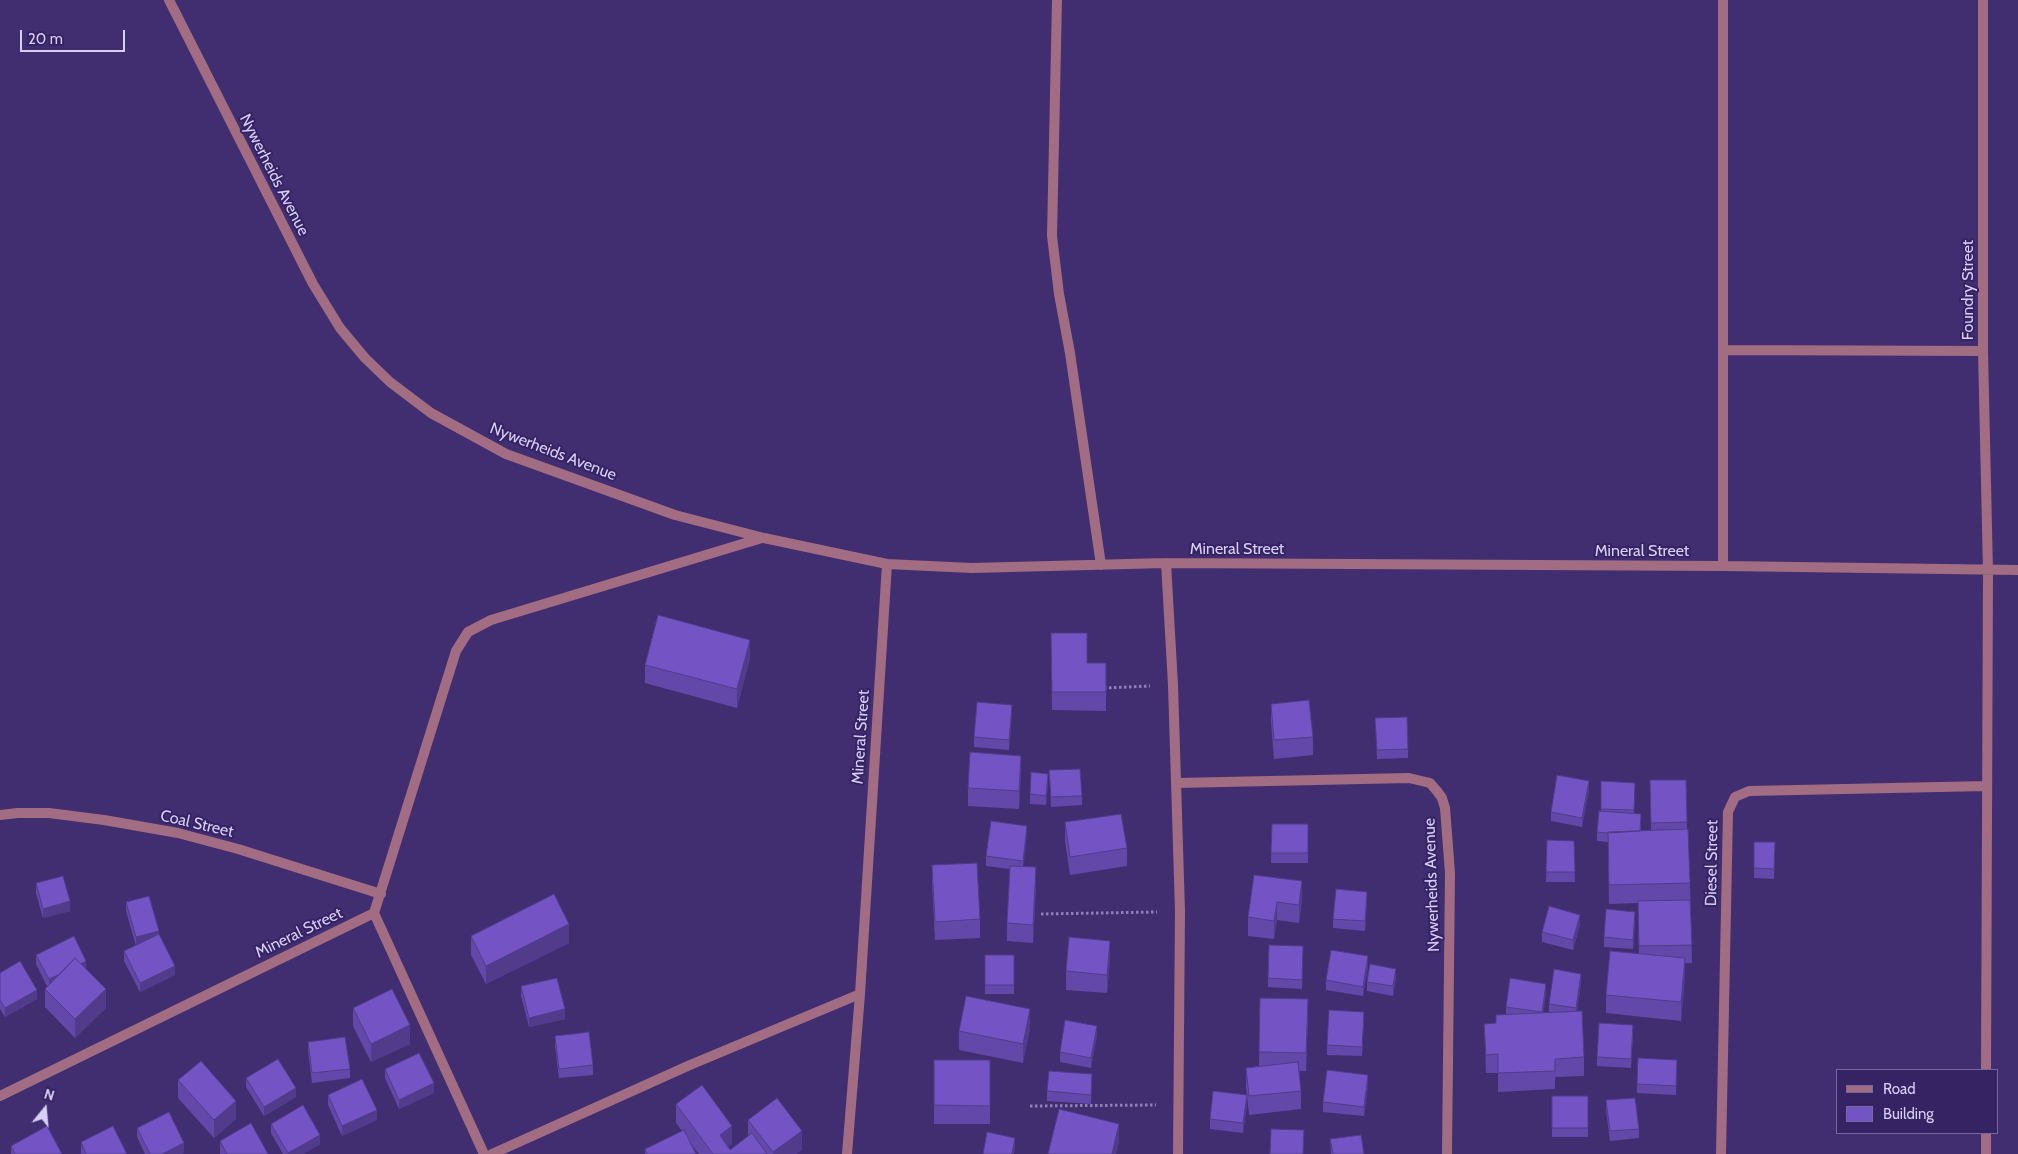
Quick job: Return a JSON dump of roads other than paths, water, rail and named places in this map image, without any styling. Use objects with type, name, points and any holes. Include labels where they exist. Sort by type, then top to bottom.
[{"type":"street","name":"Nywerheids Avenue","points":[[169,0],[313,284],[340,328],[365,358],[390,382],[431,413],[506,454],[675,514],[764,538],[887,564]]},
{"type":"street","points":[[1057,0],[1052,236],[1059,294],[1070,353],[1101,565]]},
{"type":"street","points":[[1723,0],[1723,566]]},
{"type":"street","name":"Foundry Street","points":[[1724,350],[1983,351],[1983,0]]},
{"type":"street","points":[[1983,351],[1988,570],[1986,1069]]},
{"type":"street","points":[[484,1154],[374,913],[456,652],[468,632],[491,620],[764,538]]},
{"type":"street","points":[[1166,563],[1177,783],[1180,911],[1178,1154]]},
{"type":"street","name":"Mineral Street","points":[[847,1154],[860,994],[887,564],[972,568],[1166,563],[1723,566],[2018,570]]},
{"type":"street","name":"Nywerheids Avenue","points":[[1177,783],[1409,778],[1430,783],[1437,791],[1442,798],[1445,808],[1450,874],[1447,1154]]},
{"type":"street","name":"Diesel Street","points":[[1720,1154],[1728,812],[1735,797],[1749,791],[1987,786]]},
{"type":"street","name":"Coal Street","points":[[0,815],[49,813],[104,820],[178,833],[238,849],[381,894]]},
{"type":"street","name":"Mineral Street","points":[[0,1096],[374,913]]},
{"type":"street","points":[[492,1154],[690,1065],[860,994]]},
{"type":"street","points":[[1986,1134],[1986,1154]]}]
